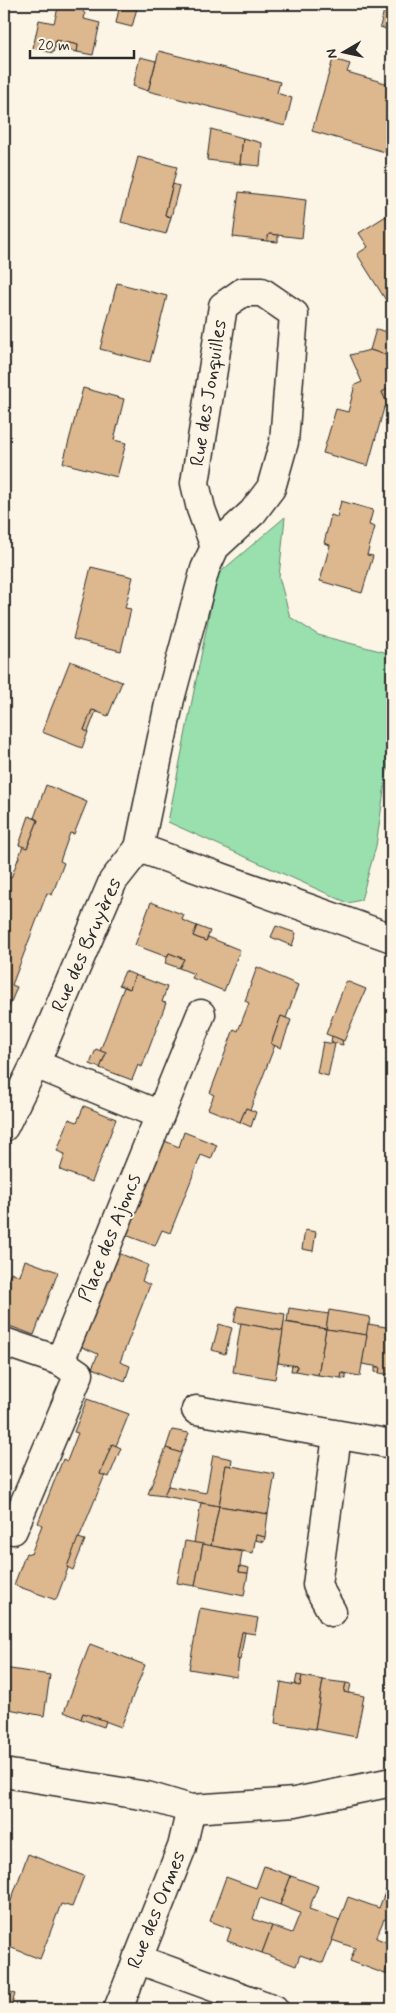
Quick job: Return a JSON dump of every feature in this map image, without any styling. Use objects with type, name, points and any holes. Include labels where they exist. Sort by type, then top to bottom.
[{"type":"street","name":"Rue des Jonquilles","points":[[139,848],[170,699],[205,569],[215,547],[253,512],[271,488],[284,442],[294,314],[262,292],[243,292],[223,306],[195,483],[201,509],[215,547]]},
{"type":"street","points":[[139,848],[392,938]]},
{"type":"street","name":"Rue des Bruyères","points":[[4,1127],[35,1064],[113,881],[139,848]]},
{"type":"street","name":"Place des Ajoncs","points":[[13,1530],[160,1115],[201,1014]]},
{"type":"street","points":[[35,1064],[160,1115]]},
{"type":"street","points":[[4,1342],[70,1367]]},
{"type":"street","points":[[196,1410],[337,1436],[392,1444]]},
{"type":"street","points":[[332,1612],[317,1585],[337,1436]]},
{"type":"street","points":[[4,1773],[147,1796],[191,1808],[295,1802],[392,1782]]},
{"type":"street","name":"Rue des Ormes","points":[[118,2009],[182,1847],[191,1808]]},
{"type":"street","points":[[137,1959],[274,2009]]},
{"type":"green space","points":[[285,517],[279,577],[290,617],[318,635],[392,654],[392,736],[376,846],[361,900],[348,903],[168,822],[217,575]]},
{"type":"building","points":[[64,4],[81,8],[85,14],[84,19],[100,23],[93,55],[77,52],[78,45],[56,40],[53,53],[33,48],[39,20],[54,23],[58,8]]},
{"type":"building","points":[[120,4],[138,4],[132,27],[116,23]]},
{"type":"building","points":[[384,10],[392,13],[392,31],[380,27]]},
{"type":"building","points":[[56,40],[78,45],[77,52],[54,47]]},
{"type":"building","points":[[159,51],[280,82],[277,93],[292,98],[285,126],[148,91]]},
{"type":"building","points":[[140,57],[156,61],[148,91],[133,86]]},
{"type":"building","points":[[333,59],[350,64],[347,72],[392,85],[392,154],[312,131]]},
{"type":"building","points":[[211,129],[243,138],[240,164],[207,160]]},
{"type":"building","points":[[243,138],[262,143],[260,166],[240,164]]},
{"type":"building","points":[[138,157],[177,167],[165,215],[171,217],[166,234],[121,222]]},
{"type":"building","points":[[173,184],[179,186],[171,217],[165,215]]},
{"type":"building","points":[[239,192],[306,200],[302,238],[269,234],[267,241],[233,237]]},
{"type":"building","points":[[386,216],[392,226],[392,310],[357,254],[368,247],[359,233]]},
{"type":"building","points":[[269,234],[278,235],[278,242],[267,241]]},
{"type":"building","points":[[117,283],[167,296],[150,362],[100,349]]},
{"type":"building","points":[[376,329],[392,333],[386,355],[370,350]]},
{"type":"building","points":[[370,350],[386,355],[392,367],[392,387],[382,392],[388,405],[384,408],[368,466],[323,453],[336,409],[348,412],[355,385],[362,382],[350,355]]},
{"type":"building","points":[[392,387],[392,403],[388,405],[382,392]]},
{"type":"building","points":[[83,388],[124,399],[114,440],[126,443],[117,477],[63,463]]},
{"type":"building","points":[[341,501],[373,510],[369,525],[375,527],[367,555],[373,556],[362,593],[320,581],[330,545],[324,543],[331,515],[337,517]]},
{"type":"building","points":[[91,567],[133,577],[125,608],[131,609],[121,651],[73,639]]},
{"type":"building","points":[[70,661],[122,682],[108,716],[92,710],[84,730],[88,732],[82,748],[42,732]]},
{"type":"building","points":[[92,710],[96,711],[88,732],[84,730]]},
{"type":"building","points":[[46,785],[87,802],[74,834],[70,833],[60,861],[64,863],[52,895],[47,893],[12,985],[17,987],[4,1020],[4,883],[6,877],[11,878],[23,846],[27,848],[38,820],[34,818]]},
{"type":"building","points":[[29,816],[38,820],[27,848],[19,845]]},
{"type":"building","points":[[151,902],[184,915],[182,920],[197,926],[193,936],[206,941],[208,937],[240,950],[224,991],[192,978],[194,974],[179,968],[184,959],[169,953],[167,957],[135,945]]},
{"type":"building","points":[[197,926],[210,931],[206,941],[193,936]]},
{"type":"building","points":[[276,926],[296,933],[292,946],[271,937]]},
{"type":"building","points":[[169,953],[184,959],[179,968],[165,963]]},
{"type":"building","points":[[257,967],[298,985],[286,1018],[281,1016],[271,1044],[275,1045],[250,1110],[246,1108],[240,1122],[208,1109],[214,1095],[210,1093],[234,1029],[238,1031],[249,1003],[245,1001]]},
{"type":"building","points":[[125,971],[135,975],[130,989],[119,985]]},
{"type":"building","points":[[135,975],[167,987],[162,1002],[166,1003],[142,1067],[138,1065],[132,1080],[100,1068],[106,1053],[100,1051],[124,987],[130,989]]},
{"type":"building","points":[[346,981],[366,989],[344,1041],[326,1034]]},
{"type":"building","points":[[281,1016],[291,1020],[281,1048],[271,1044]]},
{"type":"building","points":[[332,1036],[342,1040],[343,1045],[331,1042]]},
{"type":"building","points":[[323,1042],[335,1044],[328,1076],[317,1073]]},
{"type":"building","points":[[96,1049],[106,1053],[100,1068],[90,1064]]},
{"type":"building","points":[[84,1106],[116,1119],[92,1182],[60,1170],[65,1154],[57,1151],[69,1119],[77,1122]]},
{"type":"building","points":[[246,1108],[256,1112],[251,1127],[240,1122]]},
{"type":"building","points":[[184,1132],[217,1145],[211,1159],[201,1155],[170,1233],[162,1230],[155,1246],[123,1234],[160,1139],[179,1147]]},
{"type":"building","points":[[305,1230],[316,1232],[313,1251],[302,1249]]},
{"type":"building","points":[[116,1252],[148,1265],[142,1281],[150,1285],[120,1362],[130,1366],[125,1381],[92,1368],[98,1354],[80,1346]]},
{"type":"building","points":[[25,1260],[58,1272],[34,1335],[4,1324],[7,1307],[4,1306],[4,1291],[11,1272],[20,1276]]},
{"type":"building","points":[[237,1306],[285,1314],[283,1331],[234,1322]]},
{"type":"building","points":[[289,1308],[329,1314],[326,1329],[287,1322]]},
{"type":"building","points":[[329,1310],[370,1317],[367,1335],[326,1329]]},
{"type":"building","points":[[284,1322],[326,1329],[318,1375],[296,1371],[297,1366],[278,1363]]},
{"type":"building","points":[[241,1323],[283,1331],[275,1379],[233,1372]]},
{"type":"building","points":[[219,1324],[232,1328],[225,1354],[212,1350]]},
{"type":"building","points":[[368,1324],[392,1328],[392,1375],[379,1373],[380,1367],[362,1364]]},
{"type":"building","points":[[326,1329],[367,1335],[360,1376],[342,1373],[341,1378],[318,1375]]},
{"type":"building","points":[[292,1365],[297,1366],[296,1371],[291,1371]]},
{"type":"building","points":[[375,1367],[380,1367],[379,1373],[375,1372]]},
{"type":"building","points":[[342,1373],[346,1374],[346,1379],[341,1378]]},
{"type":"building","points":[[87,1399],[129,1414],[116,1446],[112,1444],[100,1474],[105,1475],[67,1567],[56,1600],[14,1585],[26,1553],[31,1554],[42,1525],[38,1523],[63,1459],[67,1461],[78,1433],[74,1432]]},
{"type":"building","points":[[172,1430],[189,1433],[181,1453],[166,1448]]},
{"type":"building","points":[[112,1444],[121,1448],[109,1477],[100,1474]]},
{"type":"building","points":[[166,1448],[181,1453],[164,1496],[148,1494]]},
{"type":"building","points":[[213,1455],[232,1459],[231,1466],[226,1465],[219,1506],[164,1496],[168,1486],[206,1493]]},
{"type":"building","points":[[226,1465],[275,1474],[268,1514],[219,1506]]},
{"type":"building","points":[[201,1503],[219,1506],[211,1546],[194,1543]]},
{"type":"building","points":[[219,1506],[268,1514],[265,1537],[256,1535],[253,1553],[211,1546]]},
{"type":"building","points":[[256,1535],[265,1537],[264,1542],[255,1540]]},
{"type":"building","points":[[78,1538],[85,1540],[73,1570],[67,1567]]},
{"type":"building","points":[[185,1541],[203,1544],[195,1586],[177,1583]]},
{"type":"building","points":[[203,1544],[242,1552],[239,1572],[248,1573],[244,1596],[195,1586]]},
{"type":"building","points":[[240,1566],[249,1568],[248,1573],[239,1572]]},
{"type":"building","points":[[200,1608],[258,1618],[255,1634],[242,1632],[237,1677],[189,1669]]},
{"type":"building","points":[[242,1632],[245,1632],[240,1660],[237,1659]]},
{"type":"building","points":[[90,1644],[145,1665],[121,1727],[83,1713],[81,1719],[64,1712]]},
{"type":"building","points":[[4,1668],[50,1675],[44,1716],[4,1708]]},
{"type":"building","points":[[297,1675],[302,1676],[300,1686],[295,1685]]},
{"type":"building","points":[[302,1676],[323,1680],[315,1729],[275,1723],[281,1682],[300,1686]]},
{"type":"building","points":[[323,1680],[346,1683],[344,1692],[364,1696],[356,1737],[315,1729]]},
{"type":"building","points":[[346,1683],[351,1684],[349,1693],[344,1692]]},
{"type":"building","points":[[83,1713],[106,1721],[104,1727],[81,1719]]},
{"type":"building","points":[[28,1854],[84,1876],[72,1907],[61,1904],[40,1959],[4,1945],[4,1920]]},
{"type":"building","points":[[264,1866],[291,1876],[280,1905],[260,1898],[253,1919],[272,1926],[262,1953],[227,1941],[231,1929],[210,1921],[226,1877],[256,1888]]},
{"type":"building","points":[[291,1876],[318,1886],[309,1909],[340,1920],[323,1963],[300,1955],[296,1966],[262,1953],[272,1926],[292,1933],[300,1913],[280,1905]]},
{"type":"building","points":[[388,1885],[392,1887],[392,1922],[384,1919],[376,1938],[392,1944],[392,1954],[385,1974],[350,1961],[355,1948],[332,1940],[348,1897],[379,1908]]},
{"type":"building","points":[[392,1954],[392,1977],[385,1974]]},
{"type":"building","points":[[4,1989],[15,1994],[11,2007],[6,2006],[4,2009]]}]
